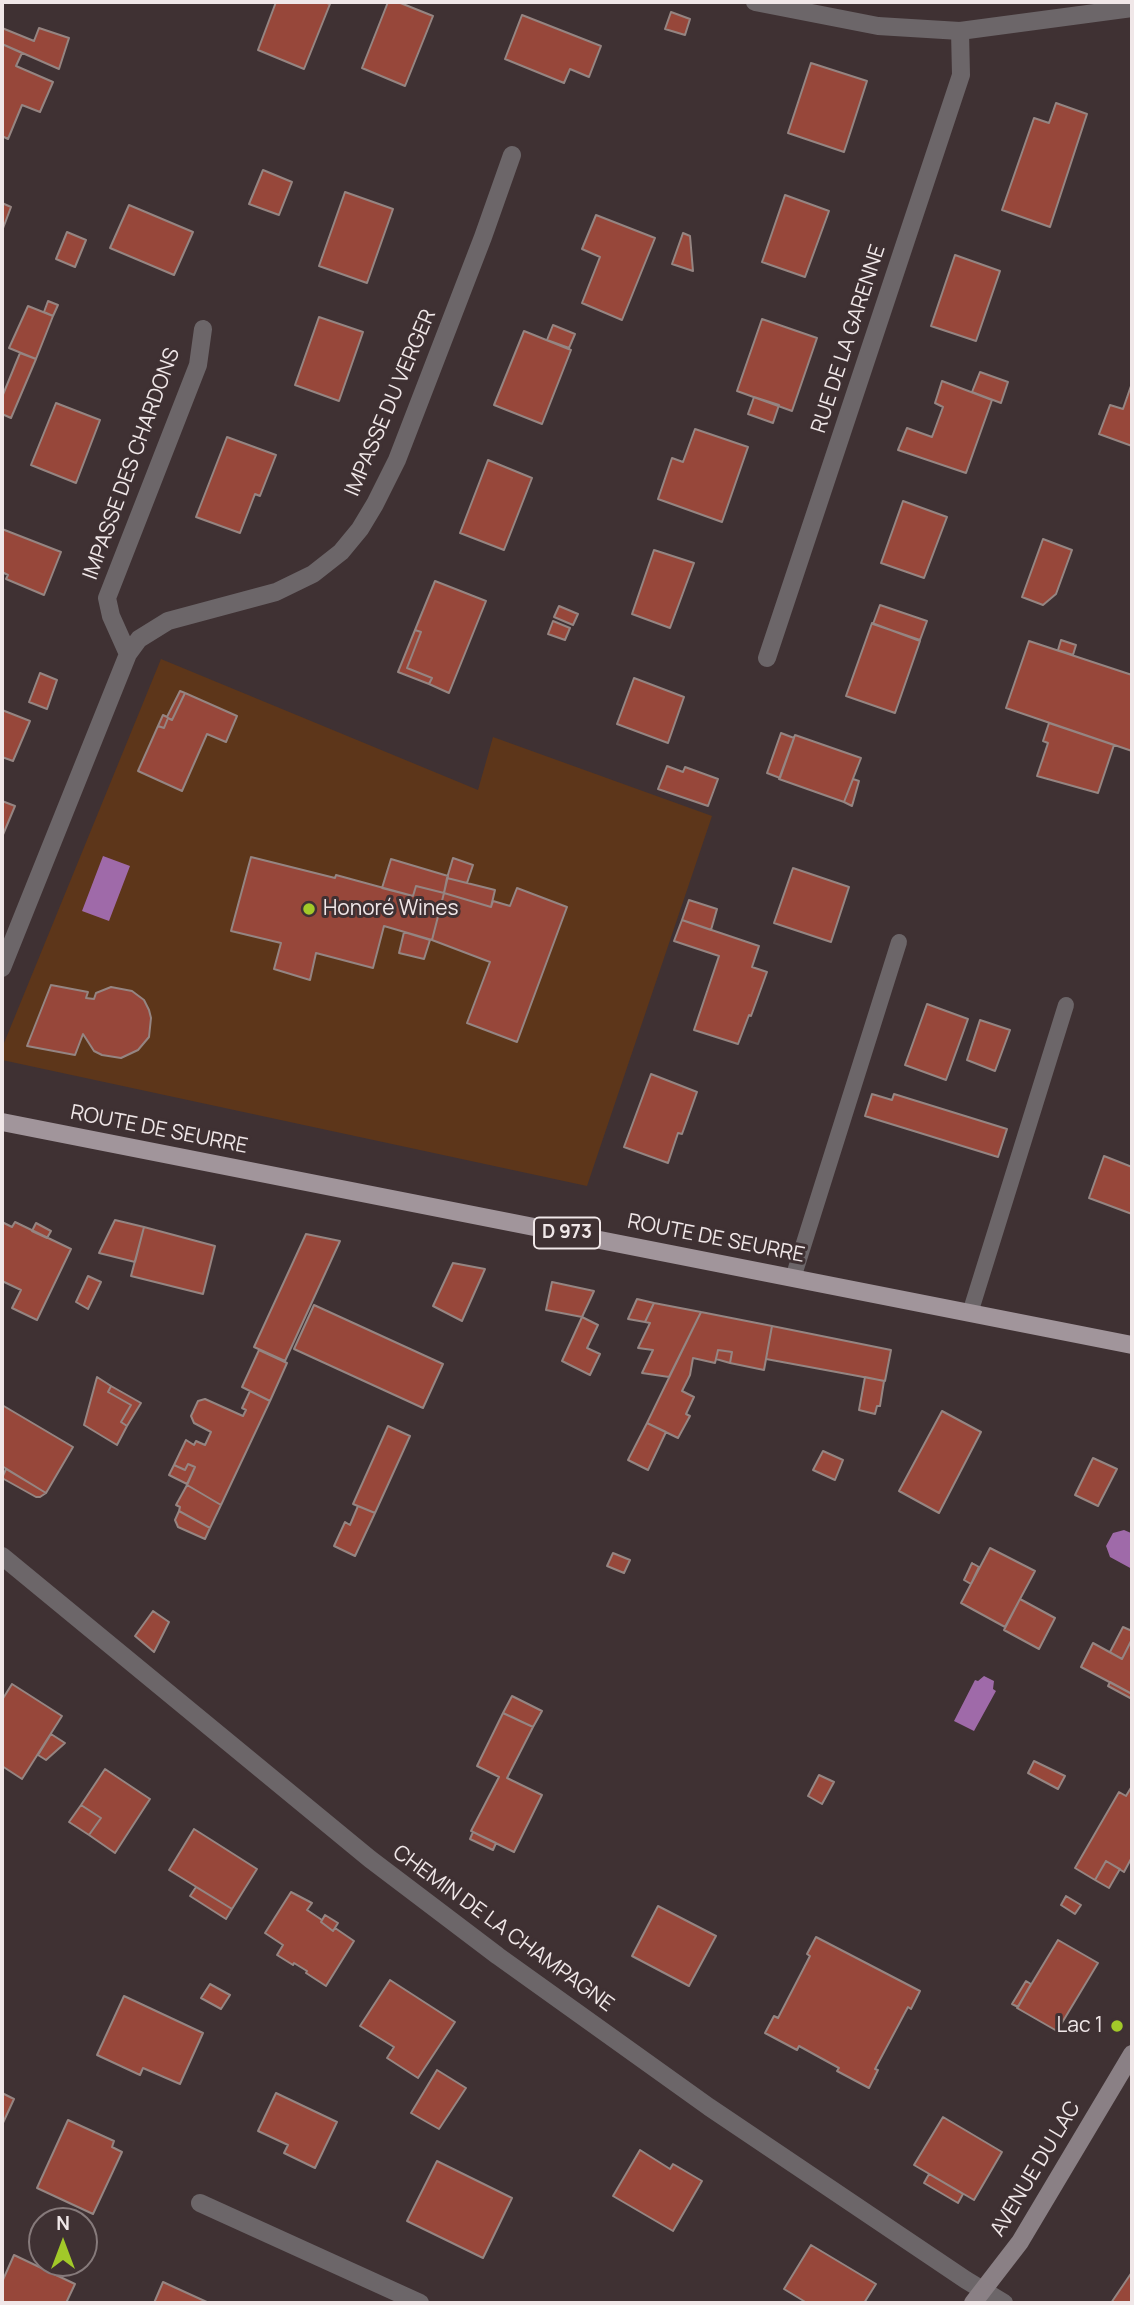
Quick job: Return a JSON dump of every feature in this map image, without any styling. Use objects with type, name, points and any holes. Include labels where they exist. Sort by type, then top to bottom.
[{"type":"main road","name":"ROUTE DE SEURRE","points":[[2,1122],[1132,1345]]},
{"type":"main road","name":"AVENUE DU LAC","points":[[978,2297],[1020,2242],[1131,2058]]},
{"type":"street","points":[[755,2],[877,26],[960,32],[1132,8]]},
{"type":"street","name":"RUE DE LA GARENNE","points":[[766,658],[961,75],[960,32]]},
{"type":"street","name":"IMPASSE DU VERGER","points":[[2,968],[128,654],[139,639],[168,621],[275,592],[313,573],[341,552],[376,504],[397,460],[512,155]]},
{"type":"street","name":"IMPASSE DES CHARDONS","points":[[128,654],[111,616],[107,598],[198,365],[202,329]]},
{"type":"street","name":"CHEMIN DE LA CHAMPAGNE","points":[[2,1556],[370,1859],[498,1956],[978,2297],[1004,2303]]},
{"type":"street","points":[[200,2203],[420,2303]]},
{"type":"lane","points":[[793,1278],[899,942]]},
{"type":"lane","points":[[970,1313],[1066,1005]]},
{"type":"shaded area","points":[[161,659],[478,790],[493,737],[712,816],[587,1186],[2,1060],[2,1048]]},
{"type":"shaded area","points":[[103,856],[130,866],[109,921],[82,911]]},
{"type":"shaded area","points":[[1124,1530],[1131,1533],[1132,1569],[1110,1557],[1106,1546],[1113,1533]]},
{"type":"shaded area","points":[[984,1676],[994,1681],[993,1689],[996,1691],[974,1731],[954,1721],[975,1680],[978,1681]]},
{"type":"building","points":[[276,2],[330,4],[304,69],[258,50]]},
{"type":"building","points":[[388,2],[398,2],[433,16],[405,86],[362,68]]},
{"type":"building","points":[[671,12],[690,19],[685,35],[665,29]]},
{"type":"building","points":[[522,15],[601,46],[589,77],[570,69],[564,83],[505,59]]},
{"type":"building","points":[[2,28],[34,41],[39,28],[69,38],[59,69],[2,44]]},
{"type":"building","points":[[2,44],[22,53],[16,66],[53,82],[40,112],[22,105],[8,139],[2,136]]},
{"type":"building","points":[[811,63],[867,81],[844,152],[788,133]]},
{"type":"building","points":[[1056,103],[1087,114],[1050,227],[1002,210],[1034,118],[1049,123]]},
{"type":"building","points":[[263,170],[292,182],[279,215],[249,204]]},
{"type":"building","points":[[345,192],[393,209],[367,283],[319,266]]},
{"type":"building","points":[[785,195],[829,211],[805,277],[762,262]]},
{"type":"building","points":[[2,203],[11,207],[2,231]]},
{"type":"building","points":[[129,205],[193,232],[174,275],[110,248]]},
{"type":"building","points":[[596,215],[655,238],[622,320],[582,303],[600,257],[582,249]]},
{"type":"building","points":[[67,232],[86,240],[75,267],[56,259]]},
{"type":"building","points":[[683,233],[690,236],[693,271],[672,264]]},
{"type":"building","points":[[955,255],[1000,271],[976,341],[931,326]]},
{"type":"building","points":[[48,301],[58,305],[53,316],[44,312]]},
{"type":"building","points":[[28,306],[53,316],[36,359],[9,348]]},
{"type":"building","points":[[319,317],[363,332],[339,401],[295,385]]},
{"type":"building","points":[[762,319],[817,338],[792,411],[737,391]]},
{"type":"building","points":[[553,325],[575,334],[569,348],[547,340]]},
{"type":"building","points":[[524,331],[571,350],[542,424],[494,405]]},
{"type":"building","points":[[20,353],[36,359],[11,418],[2,414],[2,397]]},
{"type":"building","points":[[980,372],[1008,382],[1001,403],[972,392]]},
{"type":"building","points":[[942,381],[992,400],[966,473],[898,450],[907,428],[932,437],[943,407],[935,403]]},
{"type":"building","points":[[1132,383],[1132,446],[1099,434],[1110,405],[1123,409]]},
{"type":"building","points":[[754,397],[779,405],[773,423],[748,414]]},
{"type":"building","points":[[56,403],[100,420],[76,483],[31,465]]},
{"type":"building","points":[[695,429],[748,447],[722,522],[658,499],[672,458],[683,462]]},
{"type":"building","points":[[227,437],[276,455],[260,496],[255,494],[240,533],[196,517]]},
{"type":"building","points":[[488,460],[532,478],[504,550],[460,533]]},
{"type":"building","points":[[903,501],[947,517],[924,578],[881,563]]},
{"type":"building","points":[[2,529],[61,552],[44,595],[6,579],[8,575],[2,572]]},
{"type":"building","points":[[1043,539],[1072,550],[1056,594],[1043,605],[1022,597]]},
{"type":"building","points":[[654,550],[694,563],[670,628],[632,614]]},
{"type":"building","points":[[435,581],[486,601],[449,693],[429,684],[432,678],[407,668],[421,632],[415,630]]},
{"type":"building","points":[[880,605],[927,621],[920,640],[873,624]]},
{"type":"building","points":[[559,606],[578,614],[573,625],[554,617]]},
{"type":"building","points":[[553,621],[570,628],[565,640],[548,634]]},
{"type":"building","points":[[872,623],[920,641],[895,713],[846,696]]},
{"type":"building","points":[[415,630],[421,632],[407,668],[432,678],[429,684],[398,672]]},
{"type":"building","points":[[1061,640],[1076,645],[1073,655],[1058,650]]},
{"type":"building","points":[[1029,641],[1132,675],[1132,751],[1006,708]]},
{"type":"building","points":[[40,673],[57,680],[47,709],[29,702]]},
{"type":"building","points":[[634,678],[684,697],[668,743],[617,724]]},
{"type":"building","points":[[180,691],[185,693],[172,720],[168,718],[164,728],[158,726],[163,715],[167,717]]},
{"type":"building","points":[[185,693],[237,716],[226,742],[207,734],[182,791],[138,771],[158,726],[164,728],[168,718],[172,720]]},
{"type":"building","points":[[2,710],[30,721],[13,761],[2,757]]},
{"type":"building","points":[[1049,723],[1114,745],[1098,793],[1037,776],[1048,743],[1043,741]]},
{"type":"building","points":[[781,733],[794,738],[780,778],[767,773]]},
{"type":"building","points":[[795,735],[861,758],[844,802],[779,779]]},
{"type":"building","points":[[667,766],[683,772],[685,767],[718,779],[708,806],[658,789]]},
{"type":"building","points":[[853,779],[859,781],[852,806],[844,802]]},
{"type":"building","points":[[2,801],[15,806],[2,837]]},
{"type":"building","points":[[251,857],[335,878],[336,875],[413,896],[416,886],[444,893],[432,940],[384,926],[373,968],[316,953],[310,980],[274,969],[281,943],[231,931]]},
{"type":"building","points":[[453,858],[473,865],[467,883],[447,878]]},
{"type":"building","points":[[391,859],[448,876],[444,893],[416,886],[413,896],[382,888]]},
{"type":"building","points":[[793,868],[849,887],[831,942],[774,923]]},
{"type":"building","points":[[447,878],[495,890],[491,907],[444,893]]},
{"type":"building","points":[[517,888],[567,907],[517,1042],[467,1023],[490,962],[432,940],[444,893],[491,907],[493,901],[510,906]]},
{"type":"building","points":[[689,900],[717,909],[711,930],[682,920]]},
{"type":"building","points":[[682,920],[759,946],[752,967],[767,972],[738,1044],[694,1030],[719,956],[674,941]]},
{"type":"building","points":[[404,932],[430,940],[424,959],[399,953]]},
{"type":"building","points":[[51,985],[88,992],[86,998],[94,999],[96,993],[111,987],[132,991],[144,1000],[149,1010],[149,1037],[138,1050],[121,1058],[94,1051],[83,1034],[75,1055],[27,1046]]},
{"type":"building","points":[[927,1004],[968,1019],[946,1080],[905,1065]]},
{"type":"building","points":[[980,1020],[1010,1030],[995,1071],[967,1060]]},
{"type":"building","points":[[651,1074],[697,1092],[668,1163],[624,1147]]},
{"type":"building","points":[[872,1094],[892,1100],[894,1094],[1007,1129],[998,1157],[865,1116]]},
{"type":"building","points":[[1104,1156],[1132,1167],[1132,1214],[1089,1198]]},
{"type":"building","points":[[115,1220],[144,1227],[135,1262],[99,1253]]},
{"type":"building","points":[[2,1222],[12,1227],[15,1222],[71,1249],[37,1320],[12,1308],[21,1290],[2,1281]]},
{"type":"building","points":[[36,1223],[51,1231],[47,1238],[32,1231]]},
{"type":"building","points":[[144,1227],[215,1246],[203,1294],[131,1276]]},
{"type":"building","points":[[306,1234],[340,1241],[285,1361],[254,1347]]},
{"type":"building","points":[[453,1263],[485,1269],[462,1321],[433,1306]]},
{"type":"building","points":[[88,1276],[101,1282],[88,1309],[76,1302]]},
{"type":"building","points":[[552,1282],[594,1291],[582,1317],[546,1310]]},
{"type":"building","points":[[637,1299],[654,1303],[645,1322],[628,1319]]},
{"type":"building","points":[[654,1303],[701,1312],[669,1377],[642,1373],[653,1350],[638,1348],[650,1323],[645,1322]]},
{"type":"building","points":[[314,1305],[443,1364],[423,1408],[294,1349]]},
{"type":"building","points":[[701,1312],[772,1326],[764,1370],[730,1363],[732,1352],[718,1350],[715,1363],[693,1358],[690,1375],[682,1391],[694,1397],[686,1414],[690,1416],[678,1438],[647,1423]]},
{"type":"building","points":[[582,1317],[598,1325],[587,1348],[600,1354],[590,1375],[562,1361]]},
{"type":"building","points":[[772,1326],[891,1350],[885,1381],[766,1359]]},
{"type":"building","points":[[259,1350],[287,1363],[270,1401],[242,1387]]},
{"type":"building","points":[[718,1350],[732,1352],[730,1363],[716,1359]]},
{"type":"building","points":[[97,1377],[111,1386],[108,1392],[131,1405],[121,1422],[127,1426],[117,1445],[84,1425]]},
{"type":"building","points":[[865,1377],[884,1381],[880,1406],[877,1406],[875,1414],[859,1410]]},
{"type":"building","points":[[111,1386],[141,1403],[127,1426],[121,1422],[131,1405],[108,1392]]},
{"type":"building","points":[[250,1391],[270,1401],[221,1505],[187,1485],[195,1467],[188,1464],[185,1470],[174,1465],[186,1440],[194,1445],[196,1441],[205,1445],[211,1432],[194,1423],[191,1416],[198,1401],[205,1399],[243,1416],[246,1410],[242,1408]]},
{"type":"building","points":[[2,1405],[73,1447],[46,1493],[2,1466]]},
{"type":"building","points":[[942,1411],[981,1432],[939,1513],[899,1491]]},
{"type":"building","points":[[647,1423],[666,1432],[648,1470],[628,1460]]},
{"type":"building","points":[[388,1426],[410,1436],[375,1513],[353,1504]]},
{"type":"building","points":[[823,1451],[843,1460],[835,1480],[813,1470]]},
{"type":"building","points":[[1093,1458],[1117,1469],[1098,1506],[1075,1495]]},
{"type":"building","points":[[188,1464],[195,1467],[187,1484],[169,1475],[174,1465],[185,1470]]},
{"type":"building","points":[[6,1469],[46,1493],[36,1497],[2,1478]]},
{"type":"building","points":[[187,1485],[221,1505],[210,1528],[179,1511],[180,1507],[176,1505]]},
{"type":"building","points":[[358,1506],[375,1513],[355,1556],[334,1546],[345,1522],[350,1525]]},
{"type":"building","points":[[179,1511],[210,1528],[205,1539],[178,1527],[175,1520]]},
{"type":"building","points":[[990,1548],[1035,1571],[1005,1627],[961,1603]]},
{"type":"building","points":[[613,1553],[630,1560],[624,1573],[607,1566]]},
{"type":"building","points":[[972,1563],[979,1567],[971,1584],[964,1580]]},
{"type":"building","points":[[1020,1599],[1055,1618],[1039,1649],[1004,1630]]},
{"type":"building","points":[[153,1611],[169,1622],[154,1652],[135,1636]]},
{"type":"building","points":[[1123,1627],[1132,1631],[1132,1639],[1122,1659],[1110,1652]]},
{"type":"building","points":[[1132,1639],[1132,1694],[1081,1667],[1093,1643],[1122,1659]]},
{"type":"building","points":[[1110,1682],[1132,1694],[1132,1699],[1108,1686]]},
{"type":"building","points":[[12,1684],[62,1716],[22,1779],[2,1766],[2,1700]]},
{"type":"building","points":[[512,1696],[542,1711],[533,1727],[503,1713]]},
{"type":"building","points":[[503,1713],[533,1727],[507,1778],[542,1795],[514,1852],[471,1831],[499,1777],[477,1766]]},
{"type":"building","points":[[51,1734],[65,1743],[46,1760],[38,1755]]},
{"type":"building","points":[[1034,1761],[1065,1776],[1058,1789],[1028,1773]]},
{"type":"building","points":[[105,1769],[150,1799],[115,1853],[89,1835],[101,1818],[81,1805]]},
{"type":"building","points":[[819,1775],[834,1782],[822,1804],[808,1796]]},
{"type":"building","points":[[1132,1786],[1132,1857],[1124,1872],[1106,1861],[1095,1880],[1075,1868],[1119,1792],[1126,1796]]},
{"type":"building","points":[[81,1805],[101,1818],[89,1835],[69,1822]]},
{"type":"building","points":[[194,1829],[257,1869],[232,1909],[169,1870]]},
{"type":"building","points":[[473,1832],[496,1843],[493,1850],[470,1839]]},
{"type":"building","points":[[1106,1861],[1120,1869],[1109,1888],[1095,1880]]},
{"type":"building","points":[[196,1887],[232,1909],[226,1919],[190,1896]]},
{"type":"building","points":[[291,1892],[312,1903],[307,1910],[322,1920],[321,1922],[354,1941],[326,1986],[306,1973],[307,1971],[277,1955],[283,1945],[265,1933]]},
{"type":"building","points":[[1066,1896],[1081,1905],[1075,1914],[1061,1905]]},
{"type":"building","points":[[658,1906],[716,1936],[689,1986],[632,1956]]},
{"type":"building","points":[[325,1915],[338,1923],[333,1931],[321,1922]]},
{"type":"building","points":[[816,1937],[920,1991],[911,2009],[908,2007],[875,2069],[878,2070],[869,2088],[799,2046],[797,2050],[765,2033],[774,2016],[778,2018],[810,1956],[807,1954]]},
{"type":"building","points":[[1058,1940],[1098,1963],[1057,2031],[1017,2008]]},
{"type":"building","points":[[390,1980],[455,2022],[418,2078],[387,2058],[394,2047],[360,2026]]},
{"type":"building","points":[[1026,1981],[1031,1984],[1018,2007],[1012,2004]]},
{"type":"building","points":[[210,1984],[230,1995],[221,2009],[201,1998]]},
{"type":"building","points":[[124,1996],[203,2033],[180,2084],[143,2068],[140,2075],[97,2055]]},
{"type":"building","points":[[437,2070],[466,2088],[439,2129],[411,2113]]},
{"type":"building","points":[[2,2093],[14,2099],[2,2125]]},
{"type":"building","points":[[276,2093],[337,2122],[315,2168],[284,2153],[288,2145],[258,2131]]},
{"type":"building","points":[[943,2117],[1002,2152],[974,2200],[914,2165]]},
{"type":"building","points":[[68,2120],[114,2141],[112,2147],[122,2152],[96,2207],[78,2207],[37,2188]]},
{"type":"building","points":[[640,2150],[670,2169],[673,2164],[702,2181],[673,2231],[613,2196]]},
{"type":"building","points":[[437,2161],[512,2198],[483,2258],[407,2221]]},
{"type":"building","points":[[929,2174],[963,2194],[958,2203],[924,2183]]},
{"type":"building","points":[[811,2245],[876,2284],[864,2303],[807,2303],[784,2289]]},
{"type":"building","points":[[14,2255],[28,2262],[28,2277],[60,2277],[75,2284],[66,2303],[2,2303],[2,2282]]},
{"type":"building","points":[[1132,2272],[1132,2303],[1111,2303]]},
{"type":"building","points":[[163,2282],[209,2303],[154,2303]]},
{"type":"place","name":"Honoré Wines","points":[[309,909]]},
{"type":"place","name":"Lac 1","points":[[1117,2026]]}]
